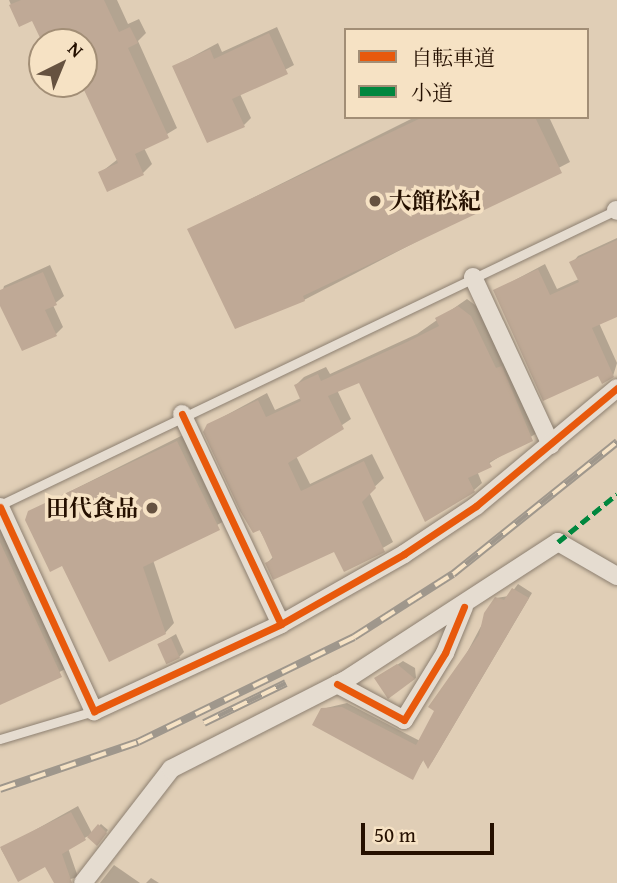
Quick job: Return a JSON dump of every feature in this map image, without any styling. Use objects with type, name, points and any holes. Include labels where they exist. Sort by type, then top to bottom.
[{"type":"street","points":[[472,277],[551,445]]},
{"type":"street","points":[[0,506],[94,711],[281,624],[435,534],[551,445],[617,388]]},
{"type":"street","points":[[182,414],[281,624]]},
{"type":"street","points":[[83,883],[171,768],[337,684],[464,607],[558,542],[617,576]]},
{"type":"street","points":[[337,684],[404,720],[464,607]]},
{"type":"lane","points":[[0,506],[182,414],[617,210]]},
{"type":"lane","points":[[0,739],[94,711]]},
{"type":"building","points":[[21,0],[104,0],[119,32],[130,27],[138,43],[128,48],[169,138],[135,154],[144,175],[107,192],[98,172],[118,163],[88,98],[98,98],[98,28],[35,28],[32,21],[19,27],[9,5]]},
{"type":"building","points":[[269,33],[288,74],[232,99],[245,127],[207,143],[172,66],[210,49],[214,59]]},
{"type":"building","name":"大館松紀","points":[[419,119],[536,119],[562,173],[303,296],[305,301],[235,329],[187,229]]},
{"type":"building","points":[[617,240],[617,317],[592,328],[614,377],[602,384],[598,376],[543,401],[493,290],[538,269],[550,295],[579,282],[569,262]]},
{"type":"building","points":[[43,272],[57,305],[45,310],[57,336],[22,351],[0,306],[0,290]]},
{"type":"building","points":[[458,306],[471,316],[496,368],[502,366],[533,441],[489,462],[492,467],[468,478],[475,492],[425,522],[359,383],[328,396],[344,429],[288,463],[301,491],[364,461],[376,488],[362,502],[385,552],[344,572],[334,552],[273,580],[265,563],[273,559],[260,530],[253,533],[240,511],[203,432],[207,424],[258,400],[266,417],[301,401],[294,385],[318,374],[321,381],[407,342],[439,326],[435,318]]},
{"type":"building","points":[[177,441],[220,530],[143,567],[166,634],[109,662],[62,566],[50,572],[25,520],[28,511]]},
{"type":"building","points":[[0,542],[62,677],[0,705]]},
{"type":"building","points":[[512,588],[529,598],[428,769],[423,760],[413,780],[312,725],[321,708],[342,707],[416,745],[434,711],[428,707],[479,635],[484,613],[495,597],[504,600]]},
{"type":"building","points":[[171,638],[180,658],[166,664],[157,644]]},
{"type":"building","points":[[397,664],[415,679],[388,699],[374,678]]},
{"type":"building","points":[[71,812],[86,840],[62,854],[72,883],[54,883],[45,867],[18,882],[0,847]]},
{"type":"building","points":[[98,824],[107,833],[97,846],[87,837]]},
{"type":"railway","points":[[0,789],[138,742],[354,637],[453,574],[617,442]]},
{"type":"railway","points":[[204,723],[286,683]]},
{"type":"marked path","points":[[558,542],[617,494]]},
{"type":"cycle path","points":[[0,507],[94,711],[281,624],[404,554],[476,506],[617,388]]},
{"type":"cycle path","points":[[182,414],[281,624]]},
{"type":"cycle path","points":[[337,684],[404,720],[445,653],[464,607]]},
{"type":"place","name":"大館松紀","points":[[375,201]]},
{"type":"place","name":"田代食品","points":[[152,508]]}]
